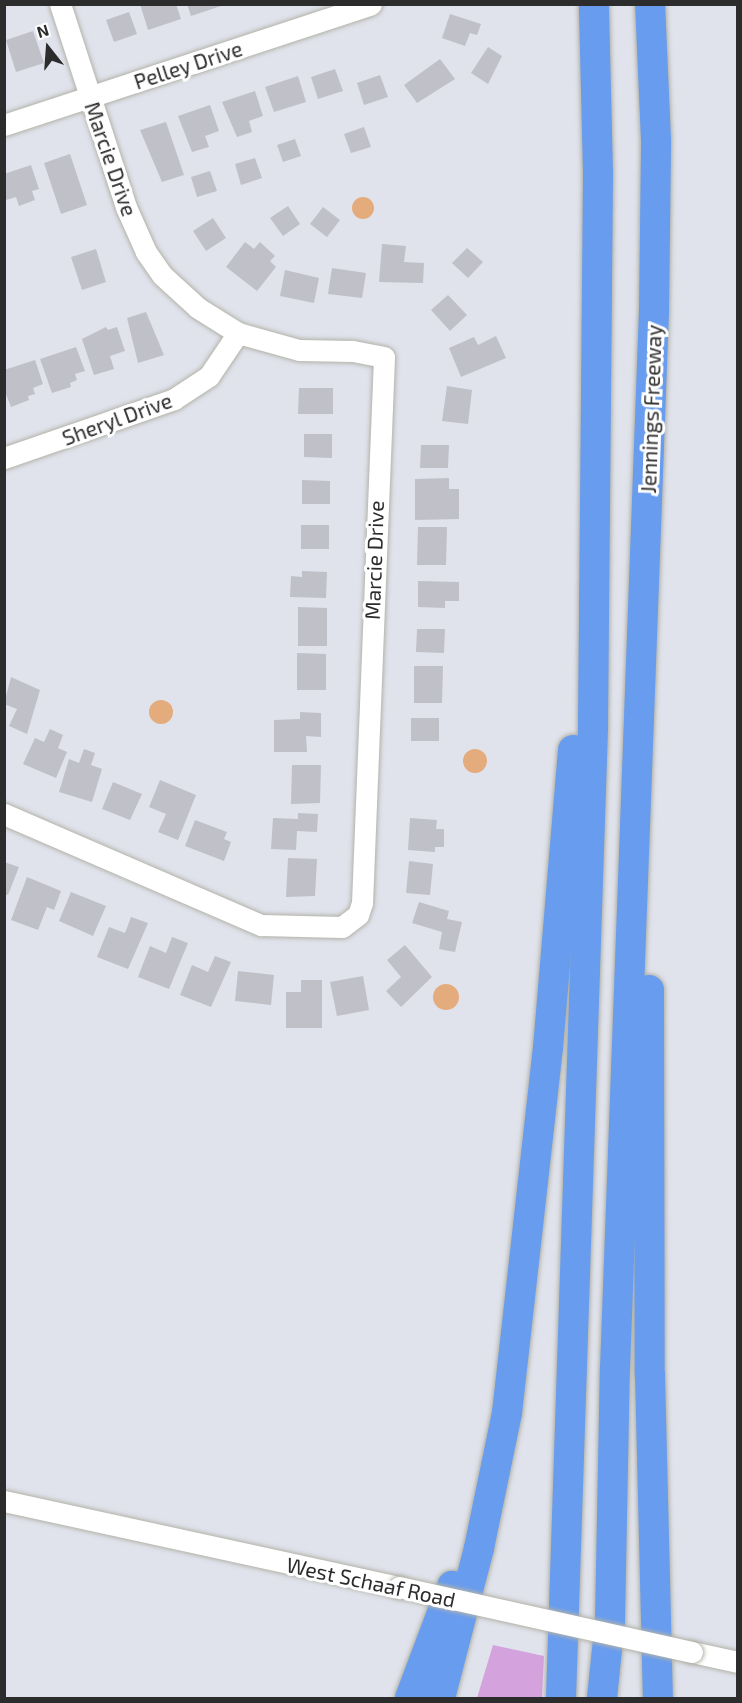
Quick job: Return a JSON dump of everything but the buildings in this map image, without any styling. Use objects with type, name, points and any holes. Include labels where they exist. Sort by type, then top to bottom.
[{"type":"highway","points":[[561,1698],[593,726],[598,173],[594,4]]},
{"type":"highway","name":"Jennings Freeway","points":[[638,814],[654,312],[656,140],[650,4]]},
{"type":"highway","points":[[440,1698],[502,1446],[548,1048],[593,556]]},
{"type":"highway","points":[[602,1698],[610,1621],[617,1321],[638,814]]},
{"type":"highway","points":[[638,814],[649,937],[650,1375],[658,1698]]},
{"type":"highway","points":[[410,1698],[461,1562],[518,1309]]},
{"type":"highway","points":[[610,1621],[615,1698]]},
{"type":"street","name":"Marcie Drive","points":[[4,814],[261,925],[331,930],[351,923],[358,915],[364,889],[384,357],[352,351],[299,350],[238,333],[179,293],[146,252],[126,207],[60,4]]},
{"type":"street","name":"Pelley Drive","points":[[4,125],[371,4]]},
{"type":"street","name":"Sheryl Drive","points":[[4,458],[174,399],[209,376],[238,333]]},
{"type":"street","name":"West Schaaf Road","points":[[4,1501],[738,1662]]},
{"type":"shaded area","points":[[363,197],[371,200],[374,208],[371,216],[363,219],[355,216],[352,208],[355,200]]},
{"type":"shaded area","points":[[161,700],[169,704],[173,712],[169,720],[161,724],[153,720],[149,712],[153,704]]},
{"type":"shaded area","points":[[475,749],[480,750],[486,756],[486,766],[480,772],[475,773],[470,772],[464,766],[463,761],[464,756],[470,750]]},
{"type":"shaded area","points":[[446,984],[455,988],[459,997],[455,1006],[446,1010],[437,1006],[433,997],[437,988]]},
{"type":"shaded area","points":[[493,1645],[544,1656],[542,1698],[477,1698]]}]
